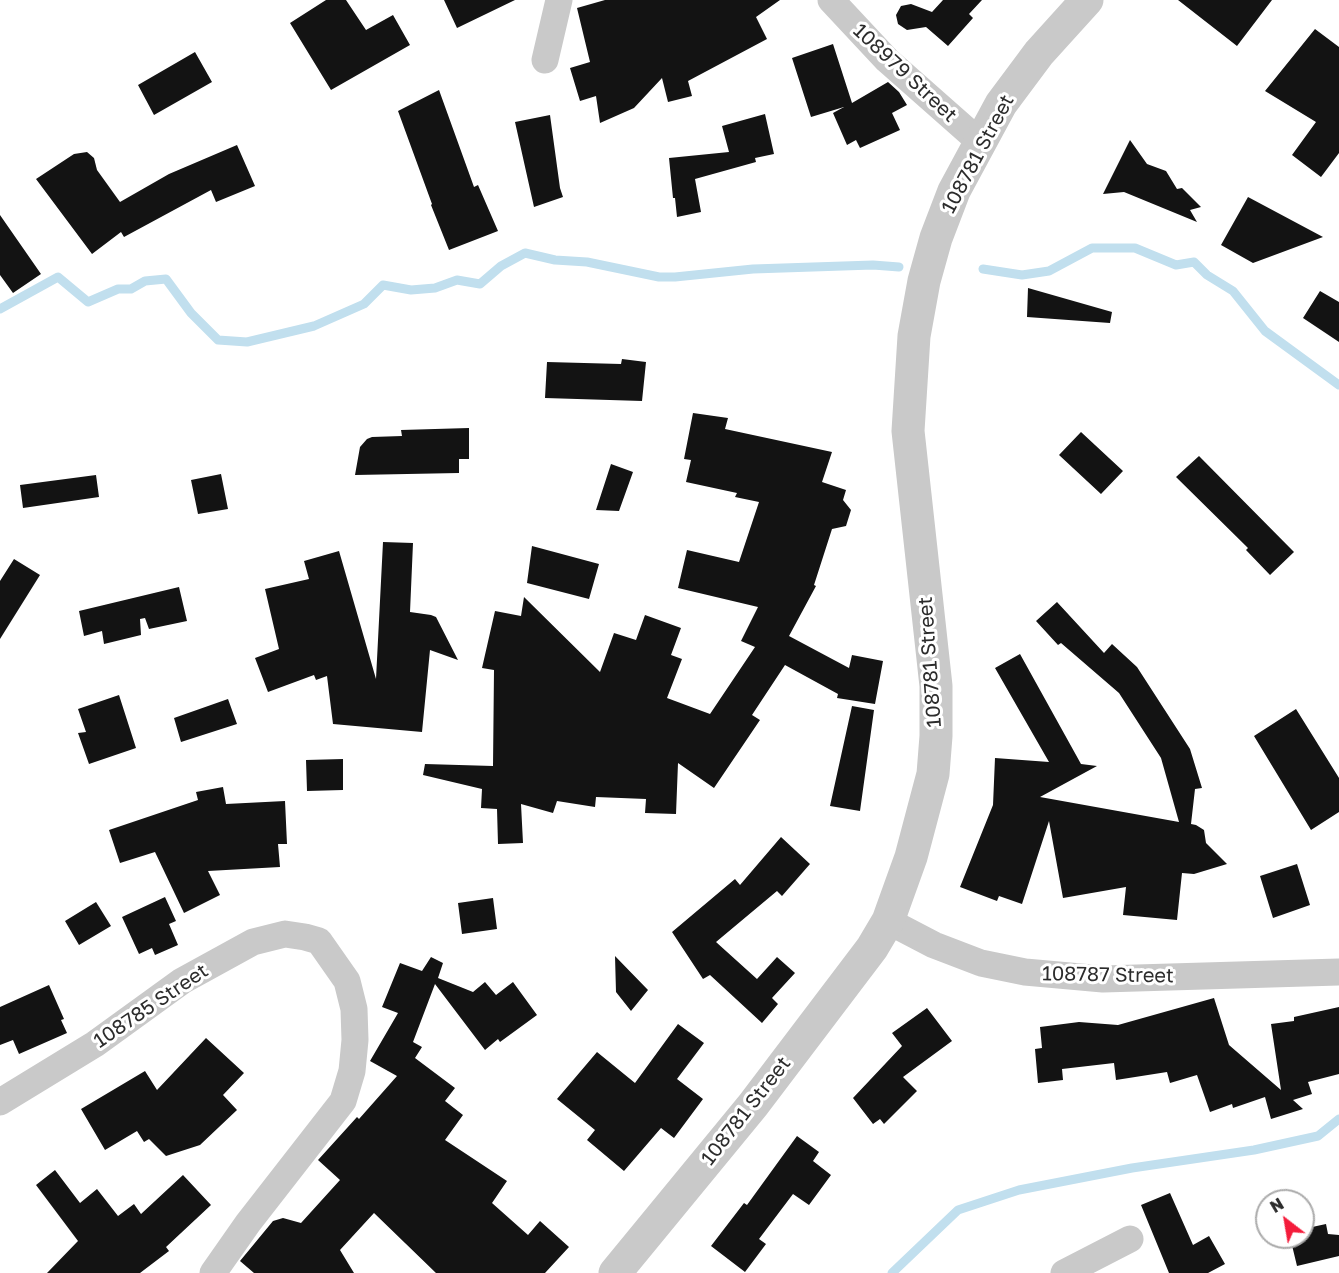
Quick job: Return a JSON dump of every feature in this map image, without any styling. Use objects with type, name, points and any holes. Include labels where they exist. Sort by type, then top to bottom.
[{"type":"street","points":[[545,60],[559,0]]},
{"type":"street","name":"108979 Street","points":[[831,0],[887,60],[981,143]]},
{"type":"street","name":"108781 Street","points":[[615,1273],[753,1105],[872,948],[888,921],[924,812],[933,774],[936,735],[936,686],[908,431],[914,336],[924,281],[936,238],[954,191],[1001,104],[1040,53],[1087,0]]},
{"type":"street","name":"108787 Street","points":[[888,921],[934,945],[971,959],[1025,972],[1103,979],[1339,972]]},
{"type":"street","name":"108785 Street","points":[[0,1102],[95,1044],[182,981],[252,942],[285,934],[319,941],[347,981],[354,1009],[355,1040],[352,1071],[343,1101],[248,1223],[213,1273]]},
{"type":"street","points":[[1064,1273],[1130,1239]]},
{"type":"building","points":[[326,0],[346,0],[366,30],[393,15],[410,45],[331,90],[290,23]]},
{"type":"building","points":[[444,0],[515,0],[457,28]]},
{"type":"building","points":[[605,0],[780,0],[756,17],[767,39],[688,81],[692,96],[668,102],[662,78],[634,108],[600,123],[596,96],[580,101],[570,68],[590,62],[577,8]]},
{"type":"building","points":[[943,0],[982,0],[969,14],[973,18],[948,46],[926,27],[907,30],[898,24],[896,15],[901,6],[911,4],[932,12]]},
{"type":"building","points":[[1178,0],[1272,0],[1237,46]]},
{"type":"building","points":[[1315,29],[1339,47],[1339,153],[1321,177],[1292,155],[1316,122],[1265,91]]},
{"type":"building","points":[[833,44],[852,103],[888,82],[899,92],[907,105],[892,113],[900,130],[860,148],[856,140],[847,145],[833,113],[844,107],[811,117],[792,58]]},
{"type":"building","points":[[195,52],[212,82],[154,115],[138,85]]},
{"type":"building","points":[[439,90],[474,187],[478,185],[498,231],[449,250],[398,111]]},
{"type":"building","points":[[765,114],[774,154],[755,158],[756,162],[695,179],[701,212],[677,217],[669,158],[729,152],[722,126]]},
{"type":"building","points":[[550,115],[563,197],[534,207],[515,122]]},
{"type":"building","points":[[1130,140],[1147,164],[1166,171],[1177,189],[1182,188],[1201,207],[1190,210],[1197,222],[1124,192],[1103,194]]},
{"type":"building","points":[[237,145],[255,186],[216,202],[211,190],[124,237],[121,232],[92,254],[36,179],[74,154],[87,152],[94,158],[97,170],[120,202],[169,174]]},
{"type":"building","points":[[1248,197],[1323,237],[1253,263],[1221,245]]},
{"type":"building","points":[[0,215],[41,274],[13,293],[0,275]]},
{"type":"building","points":[[1028,288],[1112,312],[1110,323],[1027,317]]},
{"type":"building","points":[[1320,291],[1339,302],[1339,342],[1303,318]]},
{"type":"building","points":[[622,359],[646,362],[642,401],[545,398],[547,362],[621,364]]},
{"type":"building","points":[[693,413],[728,418],[725,429],[832,452],[822,482],[846,490],[843,500],[851,510],[846,526],[832,529],[814,585],[816,586],[789,636],[849,668],[852,655],[883,661],[875,704],[837,698],[838,694],[785,665],[752,715],[760,720],[714,788],[678,763],[676,814],[645,813],[646,799],[596,797],[595,807],[557,801],[553,813],[521,804],[523,843],[498,844],[497,809],[481,808],[482,789],[423,775],[425,764],[493,766],[494,670],[482,668],[495,611],[521,616],[524,597],[600,672],[614,633],[636,640],[645,615],[681,628],[671,655],[682,659],[667,698],[710,714],[755,647],[741,641],[758,607],[678,588],[687,550],[739,562],[759,502],[735,497],[737,493],[686,482],[691,460],[684,459]]},
{"type":"building","points":[[469,428],[469,459],[459,459],[459,473],[355,475],[360,447],[367,439],[402,436],[401,430]]},
{"type":"building","points":[[1081,432],[1123,471],[1101,494],[1059,455]]},
{"type":"building","points":[[1199,456],[1294,552],[1270,575],[1246,550],[1248,548],[1176,477]]},
{"type":"building","points":[[611,464],[633,472],[619,511],[596,510]]},
{"type":"building","points":[[221,474],[228,509],[198,514],[191,480]]},
{"type":"building","points":[[96,475],[99,497],[23,508],[20,485]]},
{"type":"building","points":[[383,542],[413,543],[410,612],[436,617],[458,660],[430,650],[422,732],[333,724],[327,676],[316,680],[314,675],[268,692],[255,658],[279,649],[265,589],[309,579],[304,561],[339,551],[376,679]]},
{"type":"building","points":[[532,546],[599,564],[589,599],[527,583]]},
{"type":"building","points":[[14,559],[40,575],[0,639],[0,581]]},
{"type":"building","points":[[179,587],[187,621],[149,629],[145,618],[140,619],[141,635],[104,644],[102,631],[84,636],[79,611]]},
{"type":"building","points":[[1057,602],[1104,653],[1112,644],[1137,667],[1190,749],[1202,788],[1195,789],[1191,824],[1204,830],[1206,843],[1227,864],[1194,874],[1182,873],[1177,920],[1123,915],[1126,887],[1063,898],[1049,821],[1022,904],[999,896],[997,901],[960,887],[993,805],[995,758],[1049,762],[995,668],[1020,654],[1081,764],[1097,766],[1040,797],[1179,822],[1161,758],[1119,693],[1061,643],[1058,645],[1036,621]]},
{"type":"building","points":[[119,695],[136,748],[89,764],[78,733],[86,732],[78,709]]},
{"type":"building","points":[[228,699],[237,724],[181,742],[174,718]]},
{"type":"building","points":[[852,706],[874,710],[860,811],[830,806]]},
{"type":"building","points":[[1296,709],[1339,778],[1339,812],[1311,830],[1254,736]]},
{"type":"building","points":[[343,759],[343,790],[307,791],[306,760]]},
{"type":"building","points":[[223,787],[226,804],[285,801],[287,844],[278,844],[280,867],[208,871],[220,895],[184,913],[155,852],[120,863],[109,830],[198,800],[196,792]]},
{"type":"building","points":[[781,837],[810,864],[782,896],[777,891],[716,942],[757,979],[777,957],[795,973],[772,998],[778,1004],[762,1023],[710,975],[703,979],[672,932],[735,879],[740,885]]},
{"type":"building","points":[[1297,864],[1310,905],[1273,918],[1260,876]]},
{"type":"building","points":[[165,897],[176,921],[169,924],[178,945],[155,955],[152,948],[139,954],[122,917]]},
{"type":"building","points":[[493,898],[497,929],[462,934],[458,903]]},
{"type":"building","points":[[96,902],[111,926],[79,945],[65,921]]},
{"type":"building","points":[[615,956],[648,990],[631,1011],[616,992]]},
{"type":"building","points":[[431,957],[443,963],[438,978],[473,992],[485,982],[496,995],[513,982],[537,1015],[500,1042],[498,1039],[485,1050],[435,984],[413,1042],[422,1047],[415,1058],[455,1088],[445,1101],[463,1115],[445,1140],[507,1181],[492,1203],[528,1235],[540,1221],[569,1247],[545,1273],[436,1273],[374,1213],[340,1250],[354,1273],[254,1273],[240,1261],[273,1221],[283,1218],[301,1223],[340,1180],[318,1160],[397,1076],[370,1061],[398,1013],[382,1007],[400,963],[422,971]]},
{"type":"building","points":[[49,985],[64,1019],[61,1020],[67,1033],[19,1054],[13,1040],[0,1045],[0,1007]]},
{"type":"building","points":[[1214,998],[1229,1045],[1281,1090],[1271,1024],[1294,1021],[1294,1017],[1339,1007],[1339,1074],[1308,1082],[1312,1094],[1293,1100],[1303,1109],[1271,1119],[1265,1097],[1233,1108],[1232,1104],[1210,1112],[1197,1075],[1170,1083],[1167,1072],[1116,1080],[1114,1063],[1062,1069],[1063,1080],[1038,1083],[1035,1049],[1042,1048],[1040,1027],[1079,1022],[1118,1025]]},
{"type":"building","points":[[927,1008],[952,1041],[903,1077],[917,1091],[884,1124],[880,1119],[873,1124],[853,1098],[902,1046],[892,1033]]},
{"type":"building","points":[[678,1024],[704,1043],[677,1079],[703,1099],[674,1138],[661,1128],[624,1171],[587,1140],[595,1130],[557,1099],[597,1052],[635,1083]]},
{"type":"building","points":[[206,1038],[244,1073],[223,1095],[237,1110],[200,1145],[166,1156],[149,1139],[144,1142],[137,1131],[105,1150],[81,1109],[145,1071],[157,1090]]},
{"type":"building","points":[[797,1136],[819,1152],[813,1161],[831,1175],[809,1205],[793,1194],[759,1239],[766,1244],[745,1272],[711,1246],[744,1203],[747,1205]]},
{"type":"building","points":[[55,1170],[80,1203],[97,1189],[118,1216],[134,1204],[141,1214],[183,1175],[211,1205],[166,1247],[169,1251],[140,1273],[47,1273],[78,1241],[36,1185]]},
{"type":"building","points":[[1170,1193],[1193,1245],[1209,1236],[1225,1264],[1208,1273],[1169,1273],[1141,1205]]},
{"type":"building","points":[[1326,1224],[1328,1234],[1339,1235],[1339,1256],[1297,1266],[1293,1249],[1315,1249],[1315,1226]]},
{"type":"waterway","points":[[983,269],[1022,275],[1049,271],[1092,248],[1135,248],[1176,265],[1194,262],[1207,275],[1233,291],[1265,331],[1339,385]]},
{"type":"waterway","points":[[0,309],[58,277],[88,302],[118,289],[131,289],[145,281],[166,279],[191,313],[218,340],[247,342],[314,326],[364,304],[383,285],[411,290],[435,288],[457,280],[480,284],[501,266],[525,253],[555,260],[587,262],[659,277],[753,269],[873,265],[899,267]]},
{"type":"waterway","points":[[892,1273],[958,1210],[1019,1190],[1132,1168],[1254,1150],[1318,1136],[1339,1119]]}]
